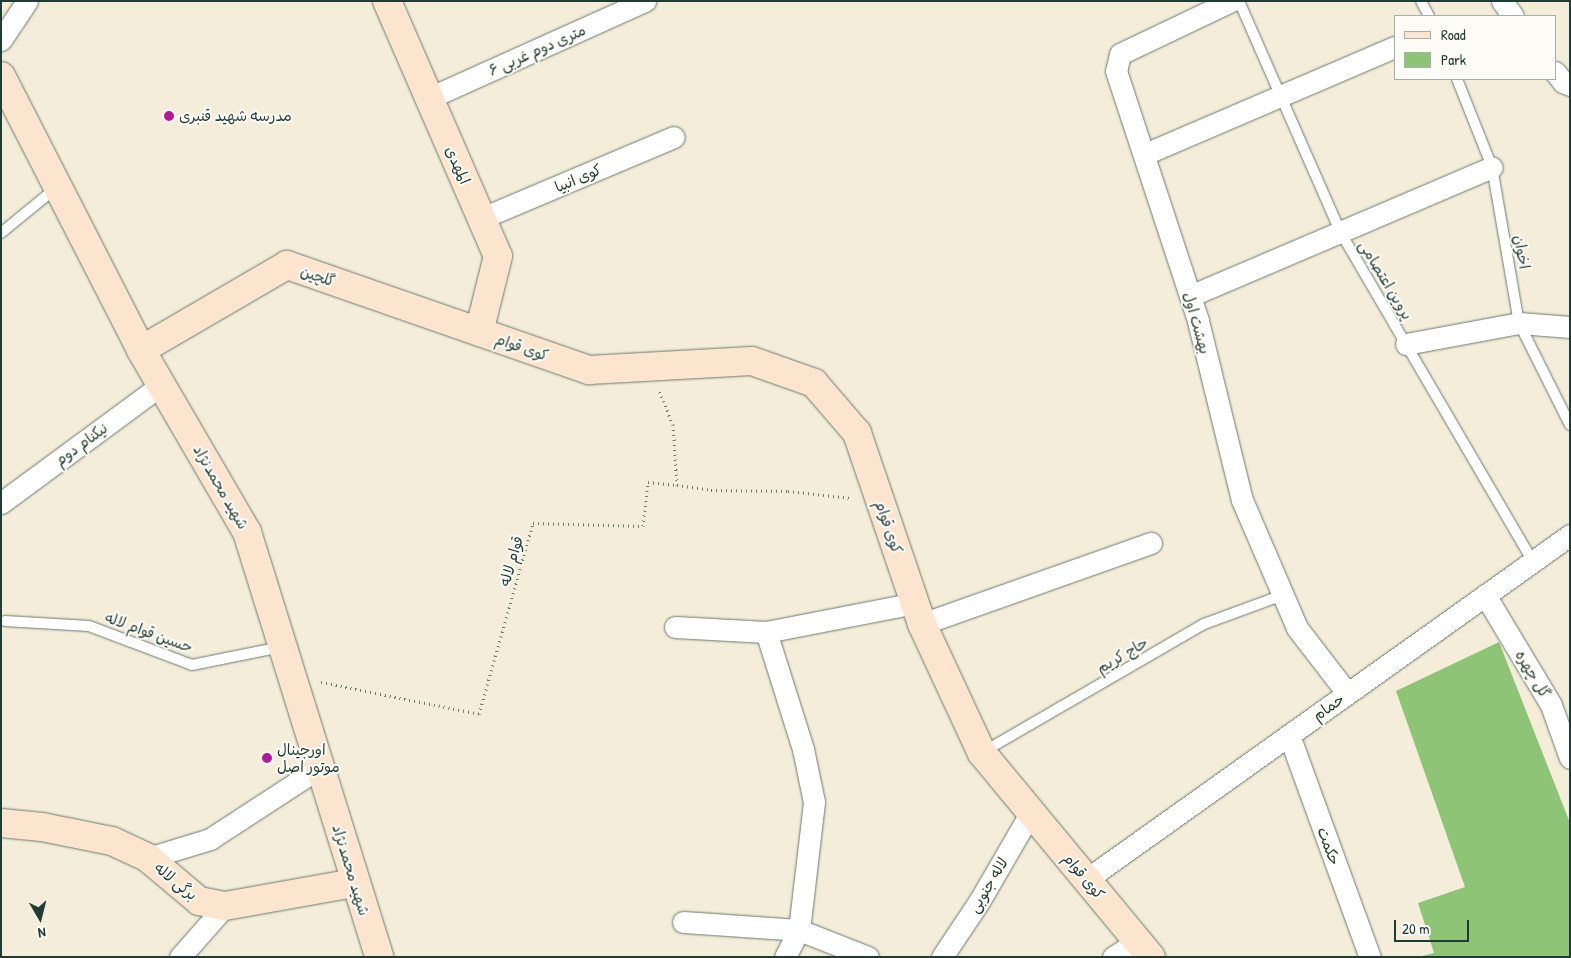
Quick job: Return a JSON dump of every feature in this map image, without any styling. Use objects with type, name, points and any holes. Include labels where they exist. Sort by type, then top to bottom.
[{"type":"street","points":[[1,40],[27,1]]},
{"type":"street","name":"المهدی","points":[[387,1],[498,256],[479,332]]},
{"type":"street","name":"۶ متری دوم غربی","points":[[429,98],[645,1]]},
{"type":"street","name":"بهشت اول","points":[[1231,1],[1120,54],[1116,71],[1145,154],[1190,296],[1242,500],[1297,628],[1347,693]]},
{"type":"street","points":[[1502,1],[1512,15]]},
{"type":"street","points":[[1145,154],[1394,47]]},
{"type":"street","points":[[1556,73],[1563,82],[1570,85]]},
{"type":"street","name":"شهید محمدنژاد","points":[[1,76],[141,350],[247,532],[354,883],[379,957]]},
{"type":"street","name":"کوی انبیا","points":[[482,218],[674,138]]},
{"type":"street","points":[[1190,296],[1492,167]]},
{"type":"street","name":"گلچین","points":[[141,350],[287,266],[479,332]]},
{"type":"street","points":[[1406,344],[1519,323],[1570,328]]},
{"type":"street","name":"کوی قوام","points":[[479,332],[589,370],[752,361],[814,384],[857,432],[918,614],[982,753],[1145,949]]},
{"type":"street","name":"نیکنام دوم","points":[[1,503],[161,385]]},
{"type":"street","name":"حمام","points":[[1086,879],[1570,535]]},
{"type":"street","points":[[675,627],[766,632],[918,614],[1151,543]]},
{"type":"street","name":"گل چهره","points":[[1485,595],[1551,705],[1570,758]]},
{"type":"street","points":[[766,632],[803,749],[814,802],[799,930],[785,957]]},
{"type":"street","name":"حکمت","points":[[1289,735],[1370,957]]},
{"type":"street","points":[[148,858],[210,839],[319,768]]},
{"type":"street","name":"لاله جنوبی","points":[[942,957],[980,900],[1031,812]]},
{"type":"street","name":"برگی لاله","points":[[1,823],[42,827],[112,841],[148,858],[199,901],[225,906],[354,883]]},
{"type":"street","points":[[180,957],[225,906]]},
{"type":"street","points":[[682,922],[799,930],[868,957]]},
{"type":"street","points":[[1113,957],[1145,949]]},
{"type":"lane","name":"پروین اعتصامی","points":[[1239,1],[1341,233],[1533,561]]},
{"type":"lane","points":[[1421,1],[1429,15]]},
{"type":"lane","name":"اخوان","points":[[1457,80],[1492,167],[1519,323],[1570,425]]},
{"type":"lane","points":[[1,233],[58,187]]},
{"type":"lane","name":"حاج کریم","points":[[982,753],[1204,624],[1283,595]]},
{"type":"lane","name":"حسین قوام لاله","points":[[4,621],[90,626],[192,665],[282,646]]},
{"type":"path","points":[[648,367],[673,425],[677,485],[711,490],[788,491],[880,501]]},
{"type":"path","name":"قوام لاله","points":[[291,676],[479,714],[533,524],[643,526],[648,482],[677,485]]},
{"type":"green space","points":[[1499,642],[1570,823],[1570,957],[1418,957],[1434,953],[1418,903],[1465,887],[1396,691]]},
{"type":"place","name":"مدرسه شهید قنبری","points":[[169,116]]},
{"type":"place","name":"اورجینال موتور اصل","points":[[267,758]]}]
